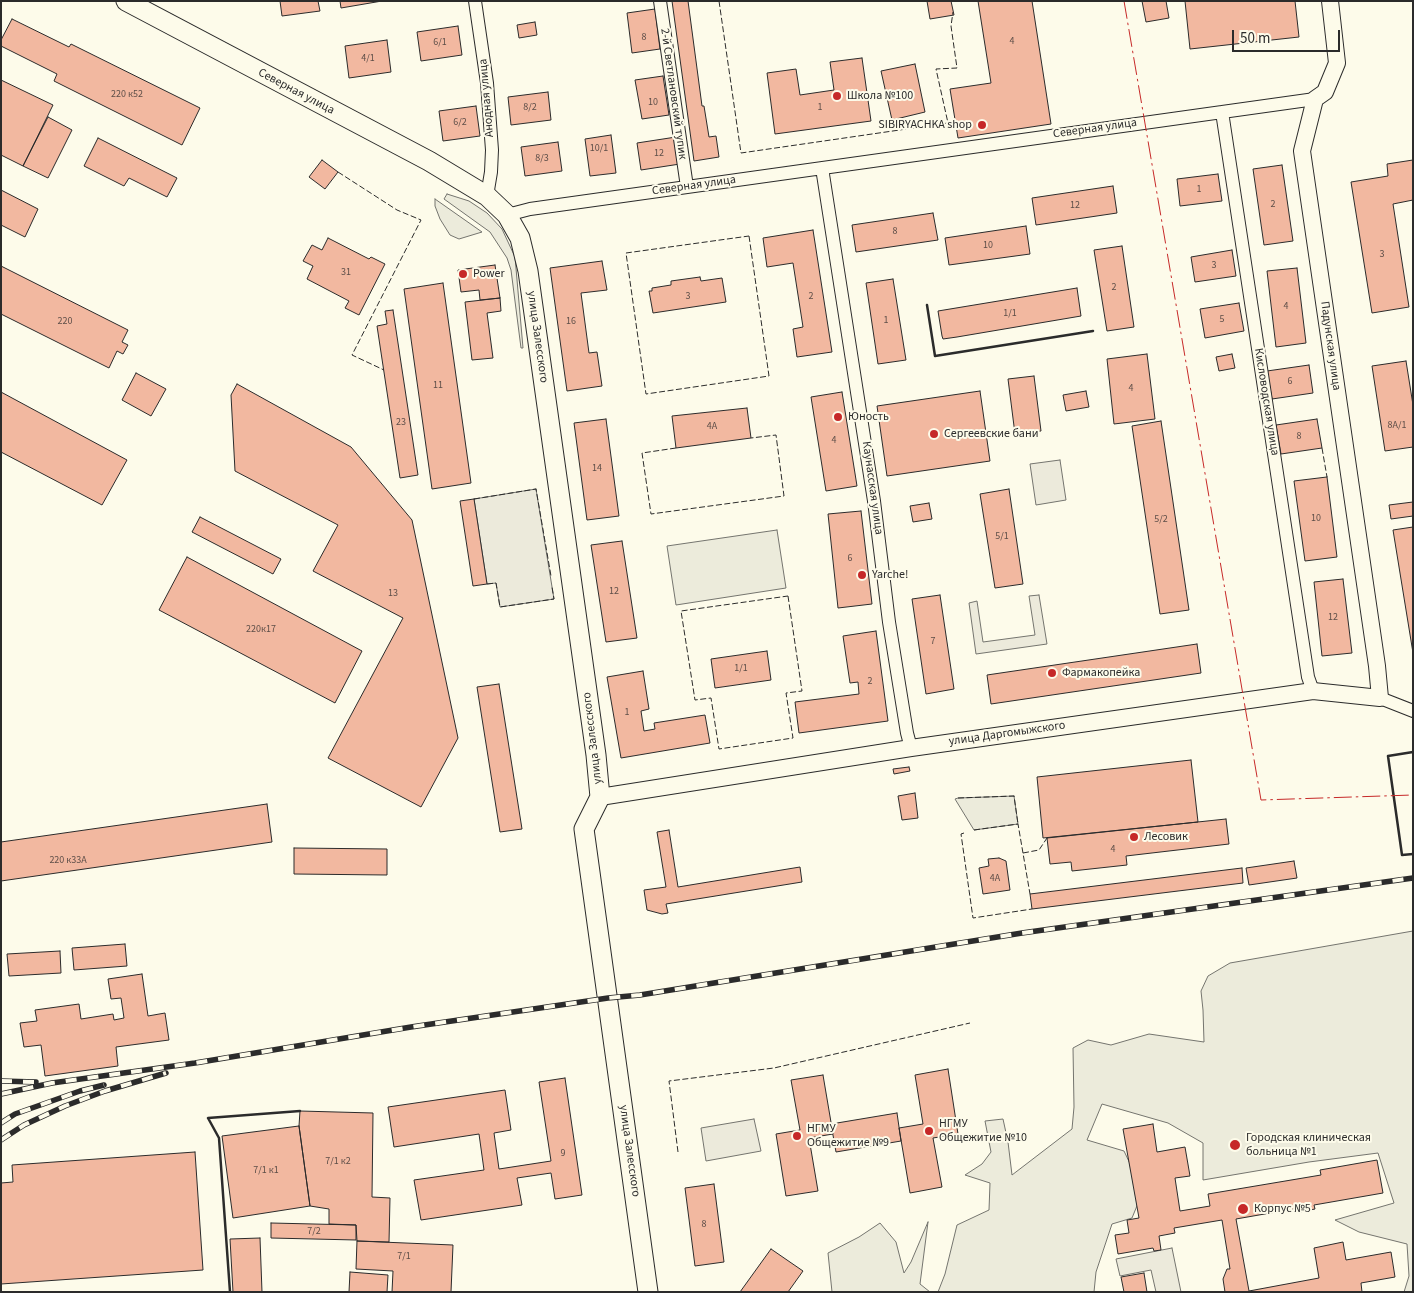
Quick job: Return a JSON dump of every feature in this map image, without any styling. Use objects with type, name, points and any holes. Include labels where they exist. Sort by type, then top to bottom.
[{"type":"main road","name":"Северная улица","points":[[126,1],[429,161],[487,196],[507,215]]},
{"type":"main road","name":"улица Залесского","points":[[507,215],[520,238],[528,271],[596,755],[600,797],[584,829],[648,1292]]},
{"type":"street","name":"Анодная улица","points":[[475,1],[487,83],[492,150],[487,196]]},
{"type":"street","name":"2-й Светлановский тупик","points":[[660,1],[687,187]]},
{"type":"street","name":"Падунская улица","points":[[1330,1],[1337,63],[1326,92],[1316,99],[1302,151],[1377,666],[1380,698]]},
{"type":"street","name":"Северная улица","points":[[507,215],[530,209],[1316,99]]},
{"type":"street","name":"Кисловодская улица","points":[[1222,112],[1308,677],[1312,691]]},
{"type":"street","name":"Каунасская улица","points":[[822,168],[874,501],[889,622],[911,748]]},
{"type":"street","name":"улица Даргомыжского","points":[[600,797],[911,748],[1312,691],[1380,698],[1413,711]]},
{"type":"shaded area","points":[[447,194],[469,201],[487,213],[502,229],[515,257],[523,348],[521,348],[511,270],[507,258],[490,232],[444,199]]},
{"type":"shaded area","points":[[435,199],[482,232],[459,239],[450,235],[440,219],[435,206]]},
{"type":"shaded area","points":[[1060,460],[1066,500],[1036,505],[1030,464]]},
{"type":"shaded area","points":[[536,489],[554,599],[500,607],[496,583],[487,584],[474,499]]},
{"type":"shaded area","points":[[777,530],[786,588],[676,605],[667,546]]},
{"type":"shaded area","points":[[1039,595],[1047,644],[976,654],[969,603],[977,601],[983,642],[1035,635],[1029,596]]},
{"type":"shaded area","points":[[1014,796],[1018,824],[974,830],[955,799],[958,798]]},
{"type":"shaded area","points":[[1413,931],[1413,1292],[1404,1292],[1409,1276],[1407,1244],[1359,1232],[1335,1220],[1394,1203],[1378,1153],[1309,1162],[1203,1180],[1203,1143],[1168,1123],[1102,1104],[1087,1140],[1124,1151],[1143,1191],[1132,1218],[1112,1224],[1096,1272],[1094,1292],[938,1292],[945,1274],[957,1225],[989,1210],[990,1183],[965,1175],[982,1164],[991,1152],[985,1121],[1003,1119],[1012,1175],[1072,1129],[1074,1107],[1073,1048],[1088,1040],[1111,1045],[1149,1034],[1204,1042],[1201,991],[1208,976],[1230,963]]},
{"type":"shaded area","points":[[754,1119],[761,1151],[706,1161],[701,1128]]},
{"type":"shaded area","points":[[928,1222],[920,1284],[930,1292],[832,1292],[828,1253],[859,1237],[880,1223],[896,1242],[904,1273],[911,1262]]},
{"type":"shaded area","points":[[1172,1248],[1181,1292],[1156,1292],[1151,1270],[1120,1276],[1116,1259]]},
{"type":"building","points":[[280,1],[318,1],[320,11],[282,16]]},
{"type":"building","points":[[340,1],[382,1],[341,8]]},
{"type":"building","points":[[672,1],[688,1],[702,106],[704,106],[709,137],[716,136],[719,157],[694,161]]},
{"type":"building","points":[[927,1],[951,1],[954,15],[930,19]]},
{"type":"building","points":[[978,1],[1032,1],[1051,124],[958,138],[950,89],[991,83]]},
{"type":"building","points":[[1142,1],[1166,1],[1169,18],[1146,22]]},
{"type":"building","points":[[1185,1],[1295,1],[1299,37],[1190,49]]},
{"type":"building","points":[[655,9],[660,49],[632,53],[627,13]]},
{"type":"building","points":[[12,19],[69,47],[71,44],[200,108],[182,145],[54,81],[57,74],[1,46],[1,40]]},
{"type":"building","points":[[535,22],[537,35],[519,38],[517,25]]},
{"type":"building","points":[[458,26],[462,55],[421,61],[417,32]]},
{"type":"building","points":[[387,40],[391,72],[349,78],[345,46]]},
{"type":"building","points":[[862,58],[871,121],[775,134],[767,73],[796,69],[800,95],[834,90],[830,62]]},
{"type":"building","points":[[915,64],[925,112],[892,120],[881,71]]},
{"type":"building","points":[[663,76],[669,115],[642,119],[635,80]]},
{"type":"building","points":[[1,80],[53,105],[23,166],[1,155]]},
{"type":"building","points":[[548,92],[551,120],[511,125],[508,97]]},
{"type":"building","points":[[476,106],[480,136],[443,141],[439,111]]},
{"type":"building","points":[[48,117],[72,130],[48,178],[23,166]]},
{"type":"building","points":[[611,135],[616,173],[590,176],[585,139]]},
{"type":"building","points":[[676,137],[680,164],[641,170],[637,143]]},
{"type":"building","points":[[98,138],[177,178],[167,197],[129,178],[124,186],[84,166]]},
{"type":"building","points":[[558,142],[562,171],[525,176],[521,147]]},
{"type":"building","points":[[322,160],[338,172],[325,189],[309,177]]},
{"type":"building","points":[[1413,160],[1413,200],[1393,204],[1409,307],[1372,313],[1351,182],[1388,176],[1387,164]]},
{"type":"building","points":[[1282,165],[1293,241],[1264,245],[1253,169]]},
{"type":"building","points":[[1218,174],[1222,201],[1180,206],[1177,179]]},
{"type":"building","points":[[1113,186],[1117,213],[1036,225],[1032,198]]},
{"type":"building","points":[[1,190],[38,209],[25,237],[1,225]]},
{"type":"building","points":[[933,213],[938,240],[856,252],[852,225]]},
{"type":"building","points":[[1026,226],[1030,254],[949,265],[945,238]]},
{"type":"building","points":[[813,230],[832,352],[797,357],[793,329],[803,327],[793,263],[767,267],[763,238]]},
{"type":"building","points":[[328,238],[369,259],[371,257],[385,264],[359,315],[345,308],[349,301],[307,279],[313,266],[303,261],[312,245],[322,250]]},
{"type":"building","points":[[1122,246],[1134,327],[1107,331],[1094,250]]},
{"type":"building","points":[[1232,250],[1236,276],[1195,282],[1191,257]]},
{"type":"building","points":[[602,261],[607,290],[581,293],[589,353],[597,352],[602,386],[567,391],[550,268]]},
{"type":"building","points":[[495,265],[500,298],[480,300],[479,290],[461,292],[458,270]]},
{"type":"building","points":[[1,266],[128,330],[122,342],[128,345],[123,354],[117,351],[109,368],[1,314]]},
{"type":"building","points":[[1297,268],[1306,343],[1276,347],[1267,271]]},
{"type":"building","points":[[700,277],[701,281],[722,278],[726,302],[653,313],[649,291],[652,291],[652,288],[671,285],[671,281]]},
{"type":"building","points":[[893,279],[906,360],[878,364],[866,283]]},
{"type":"building","points":[[443,283],[471,483],[432,489],[404,289]]},
{"type":"building","points":[[1077,288],[1081,316],[943,339],[938,311]]},
{"type":"building","points":[[500,298],[501,311],[487,313],[493,358],[472,360],[465,302]]},
{"type":"building","points":[[1239,303],[1244,331],[1205,338],[1200,309]]},
{"type":"building","points":[[393,310],[418,475],[400,478],[377,326],[387,324],[385,311]]},
{"type":"building","points":[[1147,354],[1155,419],[1114,424],[1107,359]]},
{"type":"building","points":[[1232,354],[1235,368],[1219,371],[1216,357]]},
{"type":"building","points":[[1406,361],[1413,405],[1413,447],[1385,451],[1372,366]]},
{"type":"building","points":[[1309,365],[1313,393],[1272,399],[1267,371]]},
{"type":"building","points":[[136,373],[166,389],[151,416],[122,400]]},
{"type":"building","points":[[1034,376],[1041,431],[1015,434],[1008,379]]},
{"type":"building","points":[[237,384],[351,447],[412,520],[458,738],[421,807],[328,758],[403,618],[313,571],[338,525],[235,471],[231,395]]},
{"type":"building","name":"Сергеевские бани","points":[[980,391],[990,461],[887,476],[877,406]]},
{"type":"building","points":[[1086,391],[1089,407],[1066,411],[1063,395]]},
{"type":"building","points":[[1,392],[127,460],[102,505],[1,452]]},
{"type":"building","points":[[842,392],[857,486],[826,491],[811,397]]},
{"type":"building","points":[[747,408],[751,438],[676,448],[672,416]]},
{"type":"building","points":[[606,419],[619,516],[587,520],[574,423]]},
{"type":"building","points":[[1317,419],[1322,448],[1281,454],[1276,425]]},
{"type":"building","points":[[1161,421],[1189,610],[1160,614],[1132,426]]},
{"type":"building","points":[[1327,477],[1337,557],[1305,561],[1294,481]]},
{"type":"building","points":[[1009,489],[1023,584],[995,588],[980,494]]},
{"type":"building","points":[[474,499],[487,584],[473,586],[460,501]]},
{"type":"building","points":[[1413,502],[1413,516],[1391,519],[1389,505]]},
{"type":"building","points":[[929,503],[932,519],[913,522],[910,506]]},
{"type":"building","points":[[861,511],[872,604],[838,608],[828,514]]},
{"type":"building","points":[[200,517],[281,559],[273,574],[192,532]]},
{"type":"building","points":[[1413,527],[1413,653],[1393,530]]},
{"type":"building","points":[[622,541],[637,638],[606,642],[591,545]]},
{"type":"building","points":[[187,557],[362,651],[335,703],[159,610]]},
{"type":"building","points":[[1343,579],[1352,653],[1322,656],[1314,582]]},
{"type":"building","points":[[940,595],[954,689],[926,694],[912,599]]},
{"type":"building","points":[[876,631],[888,721],[799,733],[795,702],[859,694],[858,682],[850,683],[843,636]]},
{"type":"building","points":[[1197,644],[1201,673],[991,704],[987,675]]},
{"type":"building","points":[[767,651],[771,680],[715,688],[711,659]]},
{"type":"building","points":[[643,671],[649,709],[641,711],[644,731],[655,729],[654,723],[705,715],[710,743],[621,758],[607,677]]},
{"type":"building","points":[[499,684],[522,829],[500,832],[477,687]]},
{"type":"building","points":[[1191,760],[1198,822],[1043,838],[1037,777]]},
{"type":"building","points":[[909,767],[910,771],[894,774],[893,769]]},
{"type":"building","points":[[915,793],[918,818],[902,820],[898,796]]},
{"type":"building","points":[[267,804],[272,842],[1,881],[1,842]]},
{"type":"building","points":[[1226,819],[1229,844],[1126,856],[1127,865],[1072,871],[1071,862],[1050,864],[1047,838]]},
{"type":"building","points":[[669,830],[678,887],[800,867],[802,882],[666,904],[668,913],[662,914],[647,910],[644,890],[666,887],[657,832]]},
{"type":"building","points":[[294,848],[387,849],[387,875],[294,874]]},
{"type":"building","points":[[999,858],[1006,861],[1010,890],[983,894],[979,868],[989,866],[988,859]]},
{"type":"building","points":[[1294,861],[1297,878],[1249,885],[1246,868]]},
{"type":"building","points":[[1242,868],[1243,883],[1032,909],[1030,894]]},
{"type":"building","points":[[125,944],[127,966],[74,970],[72,948]]},
{"type":"building","points":[[60,951],[61,973],[9,976],[7,954]]},
{"type":"building","points":[[142,974],[148,1016],[165,1013],[169,1040],[116,1047],[118,1066],[45,1076],[41,1045],[24,1047],[20,1023],[37,1021],[35,1010],[79,1004],[81,1019],[113,1014],[114,1020],[124,1018],[121,998],[111,999],[108,979]]},
{"type":"building","name":"НГМУ Общежитие №10","points":[[948,1069],[958,1134],[933,1138],[942,1187],[910,1193],[899,1128],[923,1124],[915,1075]]},
{"type":"building","name":"НГМУ Общежитие №9","points":[[823,1075],[833,1134],[809,1138],[818,1191],[786,1196],[776,1134],[800,1130],[791,1080]]},
{"type":"building","points":[[565,1078],[582,1195],[555,1199],[551,1173],[517,1178],[522,1205],[421,1220],[414,1180],[484,1170],[479,1134],[394,1147],[388,1107],[505,1090],[511,1130],[494,1133],[499,1169],[551,1161],[539,1082]]},
{"type":"building","points":[[300,1111],[373,1113],[372,1197],[390,1198],[389,1242],[357,1241],[356,1225],[329,1224],[329,1209],[310,1206],[299,1126]]},
{"type":"building","points":[[897,1113],[901,1141],[836,1152],[831,1124]]},
{"type":"building","name":"Корпус №5","points":[[1153,1124],[1157,1152],[1185,1147],[1190,1176],[1175,1178],[1180,1211],[1210,1206],[1208,1194],[1321,1175],[1320,1170],[1377,1160],[1383,1193],[1314,1205],[1315,1209],[1300,1212],[1299,1208],[1236,1219],[1249,1291],[1319,1278],[1314,1248],[1343,1242],[1346,1260],[1391,1252],[1395,1277],[1361,1283],[1362,1292],[1225,1292],[1223,1279],[1227,1269],[1230,1269],[1222,1220],[1174,1228],[1175,1233],[1159,1236],[1161,1250],[1154,1251],[1153,1248],[1118,1254],[1115,1235],[1129,1233],[1127,1220],[1139,1218],[1123,1129]]},
{"type":"building","points":[[299,1126],[310,1206],[233,1218],[222,1136]]},
{"type":"building","points":[[195,1152],[203,1270],[1,1284],[1,1183],[13,1182],[12,1165]]},
{"type":"building","points":[[714,1184],[724,1262],[695,1266],[685,1188]]},
{"type":"building","points":[[271,1223],[356,1225],[356,1240],[271,1238]]},
{"type":"building","points":[[260,1238],[262,1292],[233,1292],[230,1239]]},
{"type":"building","points":[[357,1241],[453,1245],[451,1292],[392,1292],[393,1271],[356,1269]]},
{"type":"building","points":[[771,1249],[803,1271],[788,1292],[740,1292]]},
{"type":"building","points":[[350,1272],[388,1275],[387,1292],[349,1292]]},
{"type":"building","points":[[1144,1273],[1147,1292],[1124,1292],[1121,1277]]},
{"type":"railway","points":[[1,1094],[52,1083],[195,1063],[411,1027],[640,995],[1022,933],[1413,878]]},
{"type":"railway","points":[[1,1140],[24,1125],[65,1106],[105,1091],[166,1073]]},
{"type":"railway","points":[[1,1081],[36,1082]]},
{"type":"railway","points":[[1,1123],[15,1114],[80,1091],[104,1085]]},
{"type":"fence","points":[[719,1],[741,153],[948,123],[936,69],[957,68],[951,26],[953,12]]},
{"type":"fence","points":[[338,172],[397,210],[421,220],[352,355],[384,370]]},
{"type":"fence","points":[[749,236],[769,376],[646,394],[626,253],[749,236]]},
{"type":"fence","points":[[676,448],[642,453],[651,514],[784,496],[776,435],[751,438]]},
{"type":"fence","points":[[1322,448],[1327,477]]},
{"type":"fence","points":[[474,499],[536,489],[551,576]]},
{"type":"fence","points":[[487,584],[496,583],[500,607],[554,599],[552,587]]},
{"type":"fence","points":[[788,596],[802,691],[786,693],[793,738],[719,749],[711,698],[695,700],[681,611],[788,596]]},
{"type":"fence","points":[[958,798],[1014,796],[1018,824]]},
{"type":"fence","points":[[974,830],[1018,824],[1030,894]]},
{"type":"fence","points":[[964,833],[961,834],[973,918],[1032,909]]},
{"type":"fence","points":[[1023,853],[1039,850],[1047,838]]},
{"type":"fence","points":[[678,1152],[669,1081],[774,1068],[970,1023]]},
{"type":"wall","points":[[927,305],[935,356],[1093,331]]},
{"type":"wall","points":[[1413,752],[1388,756],[1402,855],[1413,854]]},
{"type":"wall","points":[[230,1292],[219,1138],[208,1118],[300,1111]]},
{"type":"power","points":[[1124,1],[1261,800],[1413,795]]},
{"type":"place","name":"Школа №100","points":[[837,96]]},
{"type":"place","name":"SIBIRYACHKA shop","points":[[982,125]]},
{"type":"place","name":"Power","points":[[463,274]]},
{"type":"place","name":"Юность","points":[[838,417]]},
{"type":"place","name":"Сергеевские бани","points":[[934,434]]},
{"type":"place","name":"Yarche!","points":[[862,575]]},
{"type":"place","name":"Фармакопейка","points":[[1052,673]]},
{"type":"place","name":"Лесовик","points":[[1134,837]]},
{"type":"place","name":"НГМУ Общежитие №10","points":[[929,1131]]},
{"type":"place","name":"НГМУ Общежитие №9","points":[[797,1136]]},
{"type":"place","name":"Городская клиническая больница №1","points":[[1235,1145]]},
{"type":"place","name":"Корпус №5","points":[[1243,1209]]}]
